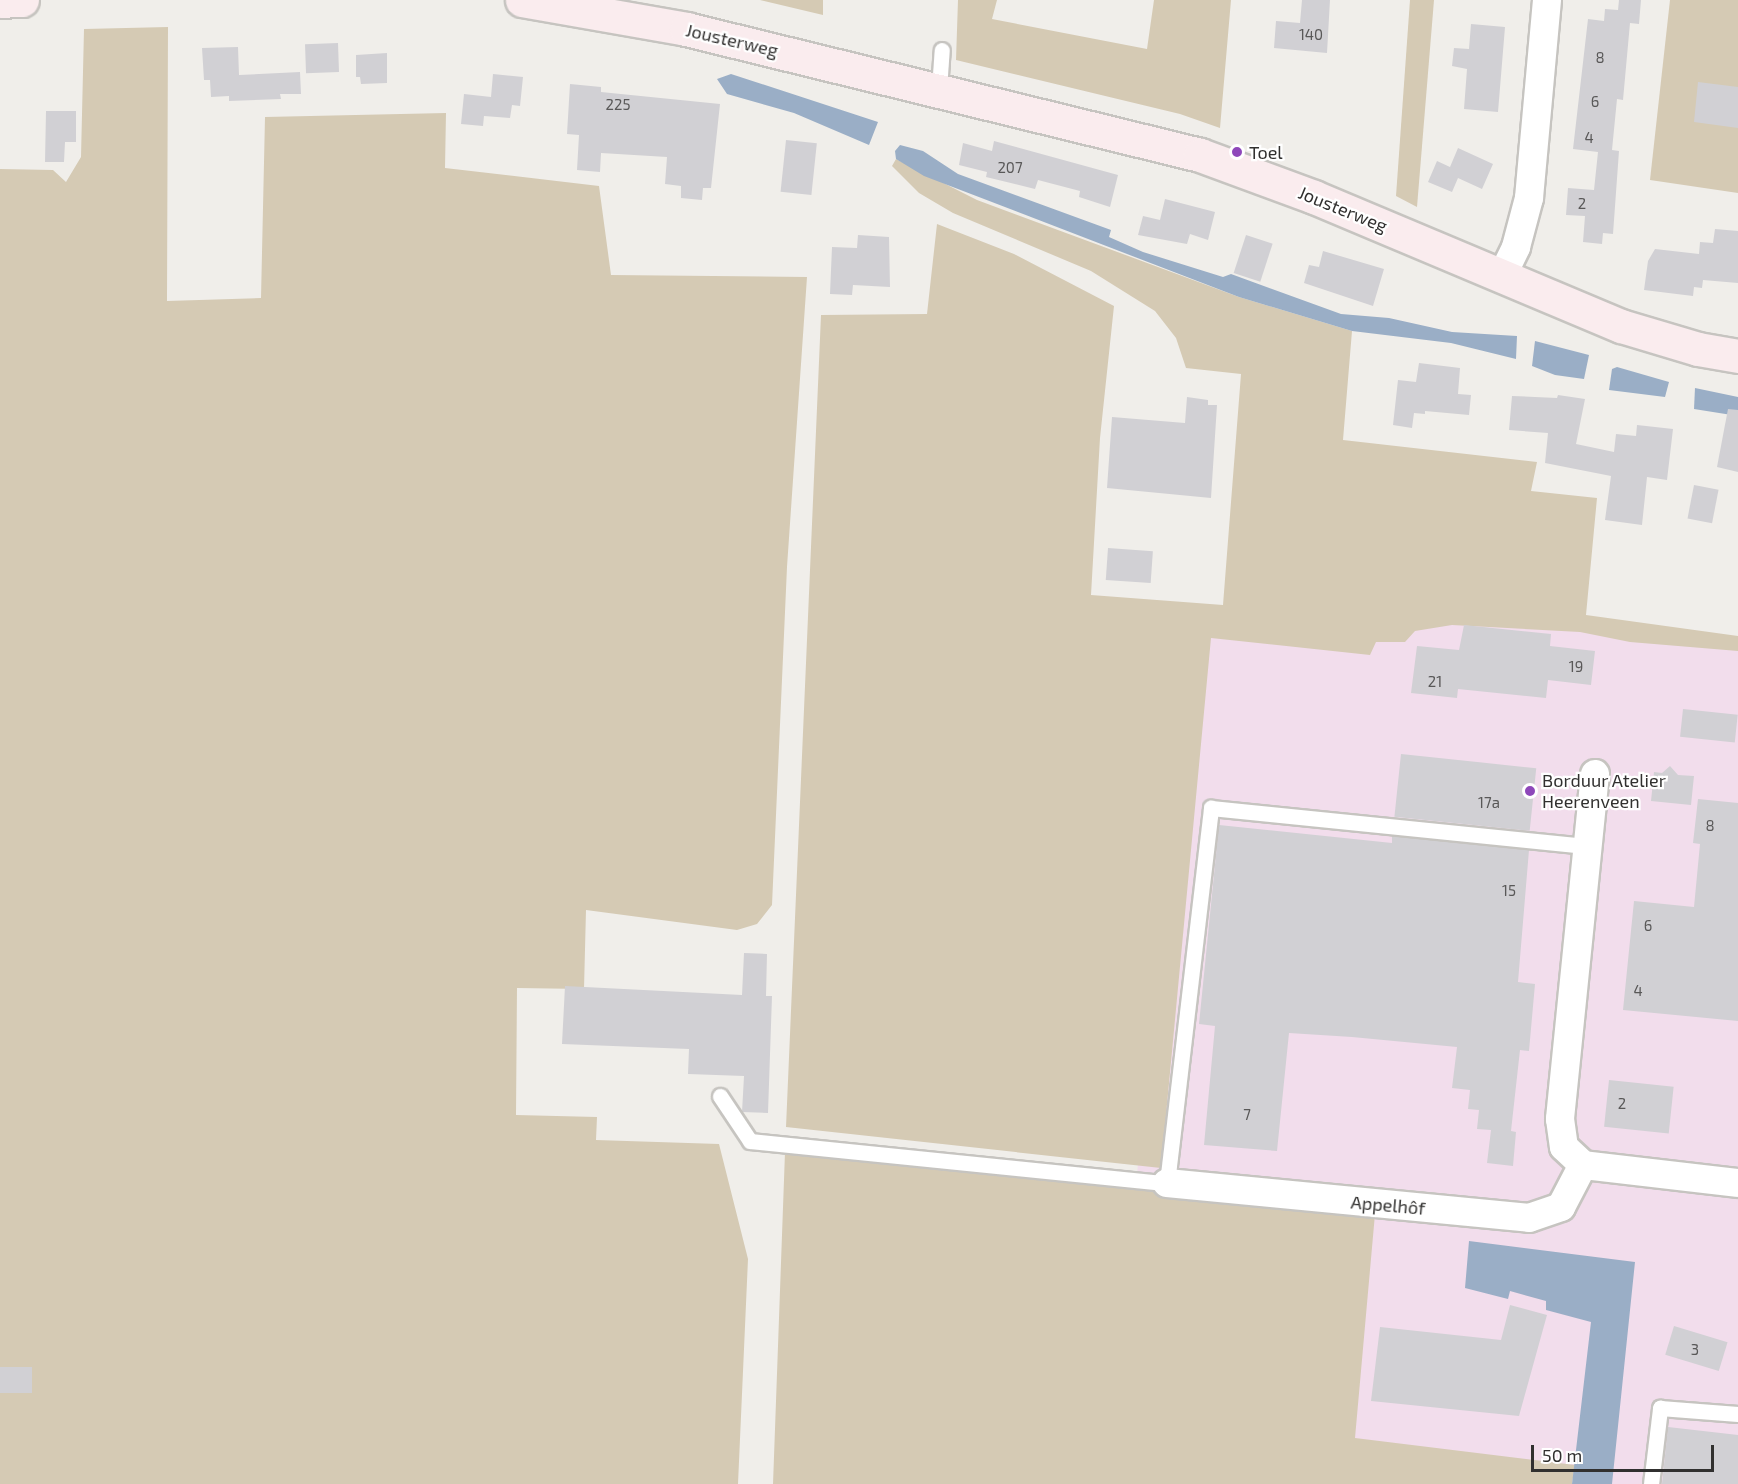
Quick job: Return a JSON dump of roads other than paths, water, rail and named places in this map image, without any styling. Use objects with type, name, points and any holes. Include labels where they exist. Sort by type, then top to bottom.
[{"type":"street","points":[[0,1],[22,0]]},
{"type":"street","name":"Jousterweg","points":[[522,0],[686,29],[939,89],[1200,155],[1503,274],[1621,326],[1698,349],[1738,356]]},
{"type":"street","points":[[1503,274],[1516,247],[1528,198],[1547,0]]},
{"type":"street","points":[[1595,774],[1560,1119],[1564,1147],[1583,1165],[1738,1182]]},
{"type":"street","name":"Appelhôf","points":[[1167,1184],[1529,1218],[1562,1207],[1583,1165]]},
{"type":"lane","points":[[939,89],[942,50]]},
{"type":"lane","points":[[720,1096],[750,1141],[1167,1184],[1211,808],[1588,846]]},
{"type":"lane","points":[[1652,1484],[1660,1408],[1738,1414]]},
{"type":"water","points":[[731,74],[878,122],[869,145],[794,113],[727,94],[717,79]]},
{"type":"water","points":[[900,145],[923,151],[958,174],[1111,230],[1109,237],[1143,252],[1223,277],[1231,274],[1341,314],[1389,318],[1452,332],[1517,336],[1516,359],[1451,343],[1352,331],[1239,297],[924,176],[896,159],[895,151]]},
{"type":"water","points":[[1535,341],[1589,355],[1584,379],[1555,375],[1532,366]]},
{"type":"water","points":[[1617,367],[1669,382],[1665,397],[1609,390],[1612,369]]},
{"type":"water","points":[[1695,388],[1738,397],[1738,416],[1694,409]]},
{"type":"water","points":[[1469,1241],[1635,1262],[1612,1484],[1572,1484],[1591,1322],[1546,1310],[1546,1301],[1510,1291],[1508,1299],[1465,1288]]},
{"type":"place","name":"Toel","points":[[1237,152]]},
{"type":"place","name":"Borduur Atelier Heerenveen","points":[[1530,791]]}]
